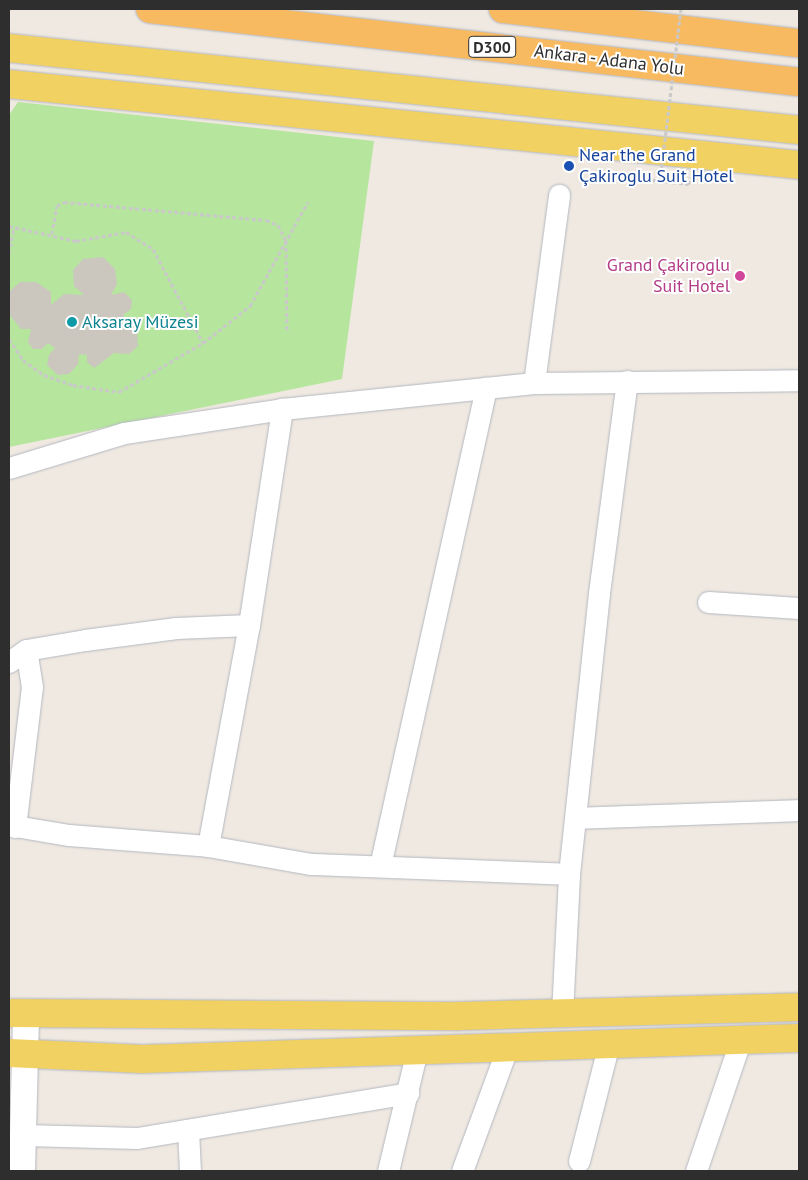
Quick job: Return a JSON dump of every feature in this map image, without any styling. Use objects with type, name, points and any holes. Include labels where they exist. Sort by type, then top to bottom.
[{"type":"highway","name":"Ankara - Adana Yolu","points":[[150,9],[799,82]]},
{"type":"highway","name":"D300","points":[[503,9],[624,15],[799,43]]},
{"type":"main road","points":[[9,48],[799,130]]},
{"type":"main road","points":[[9,84],[799,165]]},
{"type":"main road","points":[[18,1014],[460,1016],[799,1006]]},
{"type":"main road","points":[[17,1054],[142,1060],[508,1046],[799,1038]]},
{"type":"street","points":[[534,382],[559,195]]},
{"type":"street","points":[[9,468],[124,434],[282,409],[534,382],[799,380]]},
{"type":"street","points":[[562,1014],[569,874],[599,593],[626,382]]},
{"type":"street","points":[[380,866],[486,388]]},
{"type":"street","points":[[208,846],[249,625],[282,409]]},
{"type":"street","points":[[708,602],[799,608]]},
{"type":"street","points":[[249,625],[176,628],[17,656],[32,687],[12,826],[208,846],[311,864],[569,874]]},
{"type":"street","points":[[575,818],[799,810]]},
{"type":"street","points":[[18,1014],[17,1093],[24,1134],[22,1171]]},
{"type":"street","points":[[696,1171],[741,1039]]},
{"type":"street","points":[[579,1161],[609,1043]]},
{"type":"street","points":[[462,1171],[508,1046]]},
{"type":"street","points":[[388,1171],[417,1050]]},
{"type":"street","points":[[24,1134],[138,1138],[408,1093]]},
{"type":"street","points":[[188,1130],[190,1171]]},
{"type":"path","points":[[660,180],[682,9]]},
{"type":"path","points":[[627,177],[689,184]]},
{"type":"path","points":[[52,234],[57,206],[64,202],[266,220],[278,225],[286,241],[287,332]]},
{"type":"path","points":[[9,339],[23,360],[44,375],[73,385],[119,392],[203,343],[250,306],[308,202]]},
{"type":"path","points":[[9,226],[52,234],[76,241],[126,232],[152,249],[203,343]]},
{"type":"path","points":[[9,253],[14,226]]},
{"type":"green space","points":[[18,102],[374,141],[342,379],[9,447],[9,115]]},
{"type":"building","name":"Aksaray Müzesi","points":[[103,257],[115,269],[117,284],[111,295],[124,292],[132,300],[131,309],[123,315],[137,331],[138,346],[129,354],[114,353],[94,368],[87,362],[87,355],[79,354],[78,364],[69,374],[58,375],[47,365],[49,355],[55,348],[48,343],[42,349],[33,349],[28,342],[31,329],[21,329],[9,314],[9,292],[20,282],[36,282],[51,292],[51,305],[64,294],[84,295],[74,286],[73,270],[83,259]]},
{"type":"place","name":"Near the Grand Çakiroglu Suit Hotel","points":[[569,166]]},
{"type":"place","name":"Grand Çakiroglu Suit Hotel","points":[[740,276]]},
{"type":"place","name":"Aksaray Müzesi","points":[[72,322]]}]
